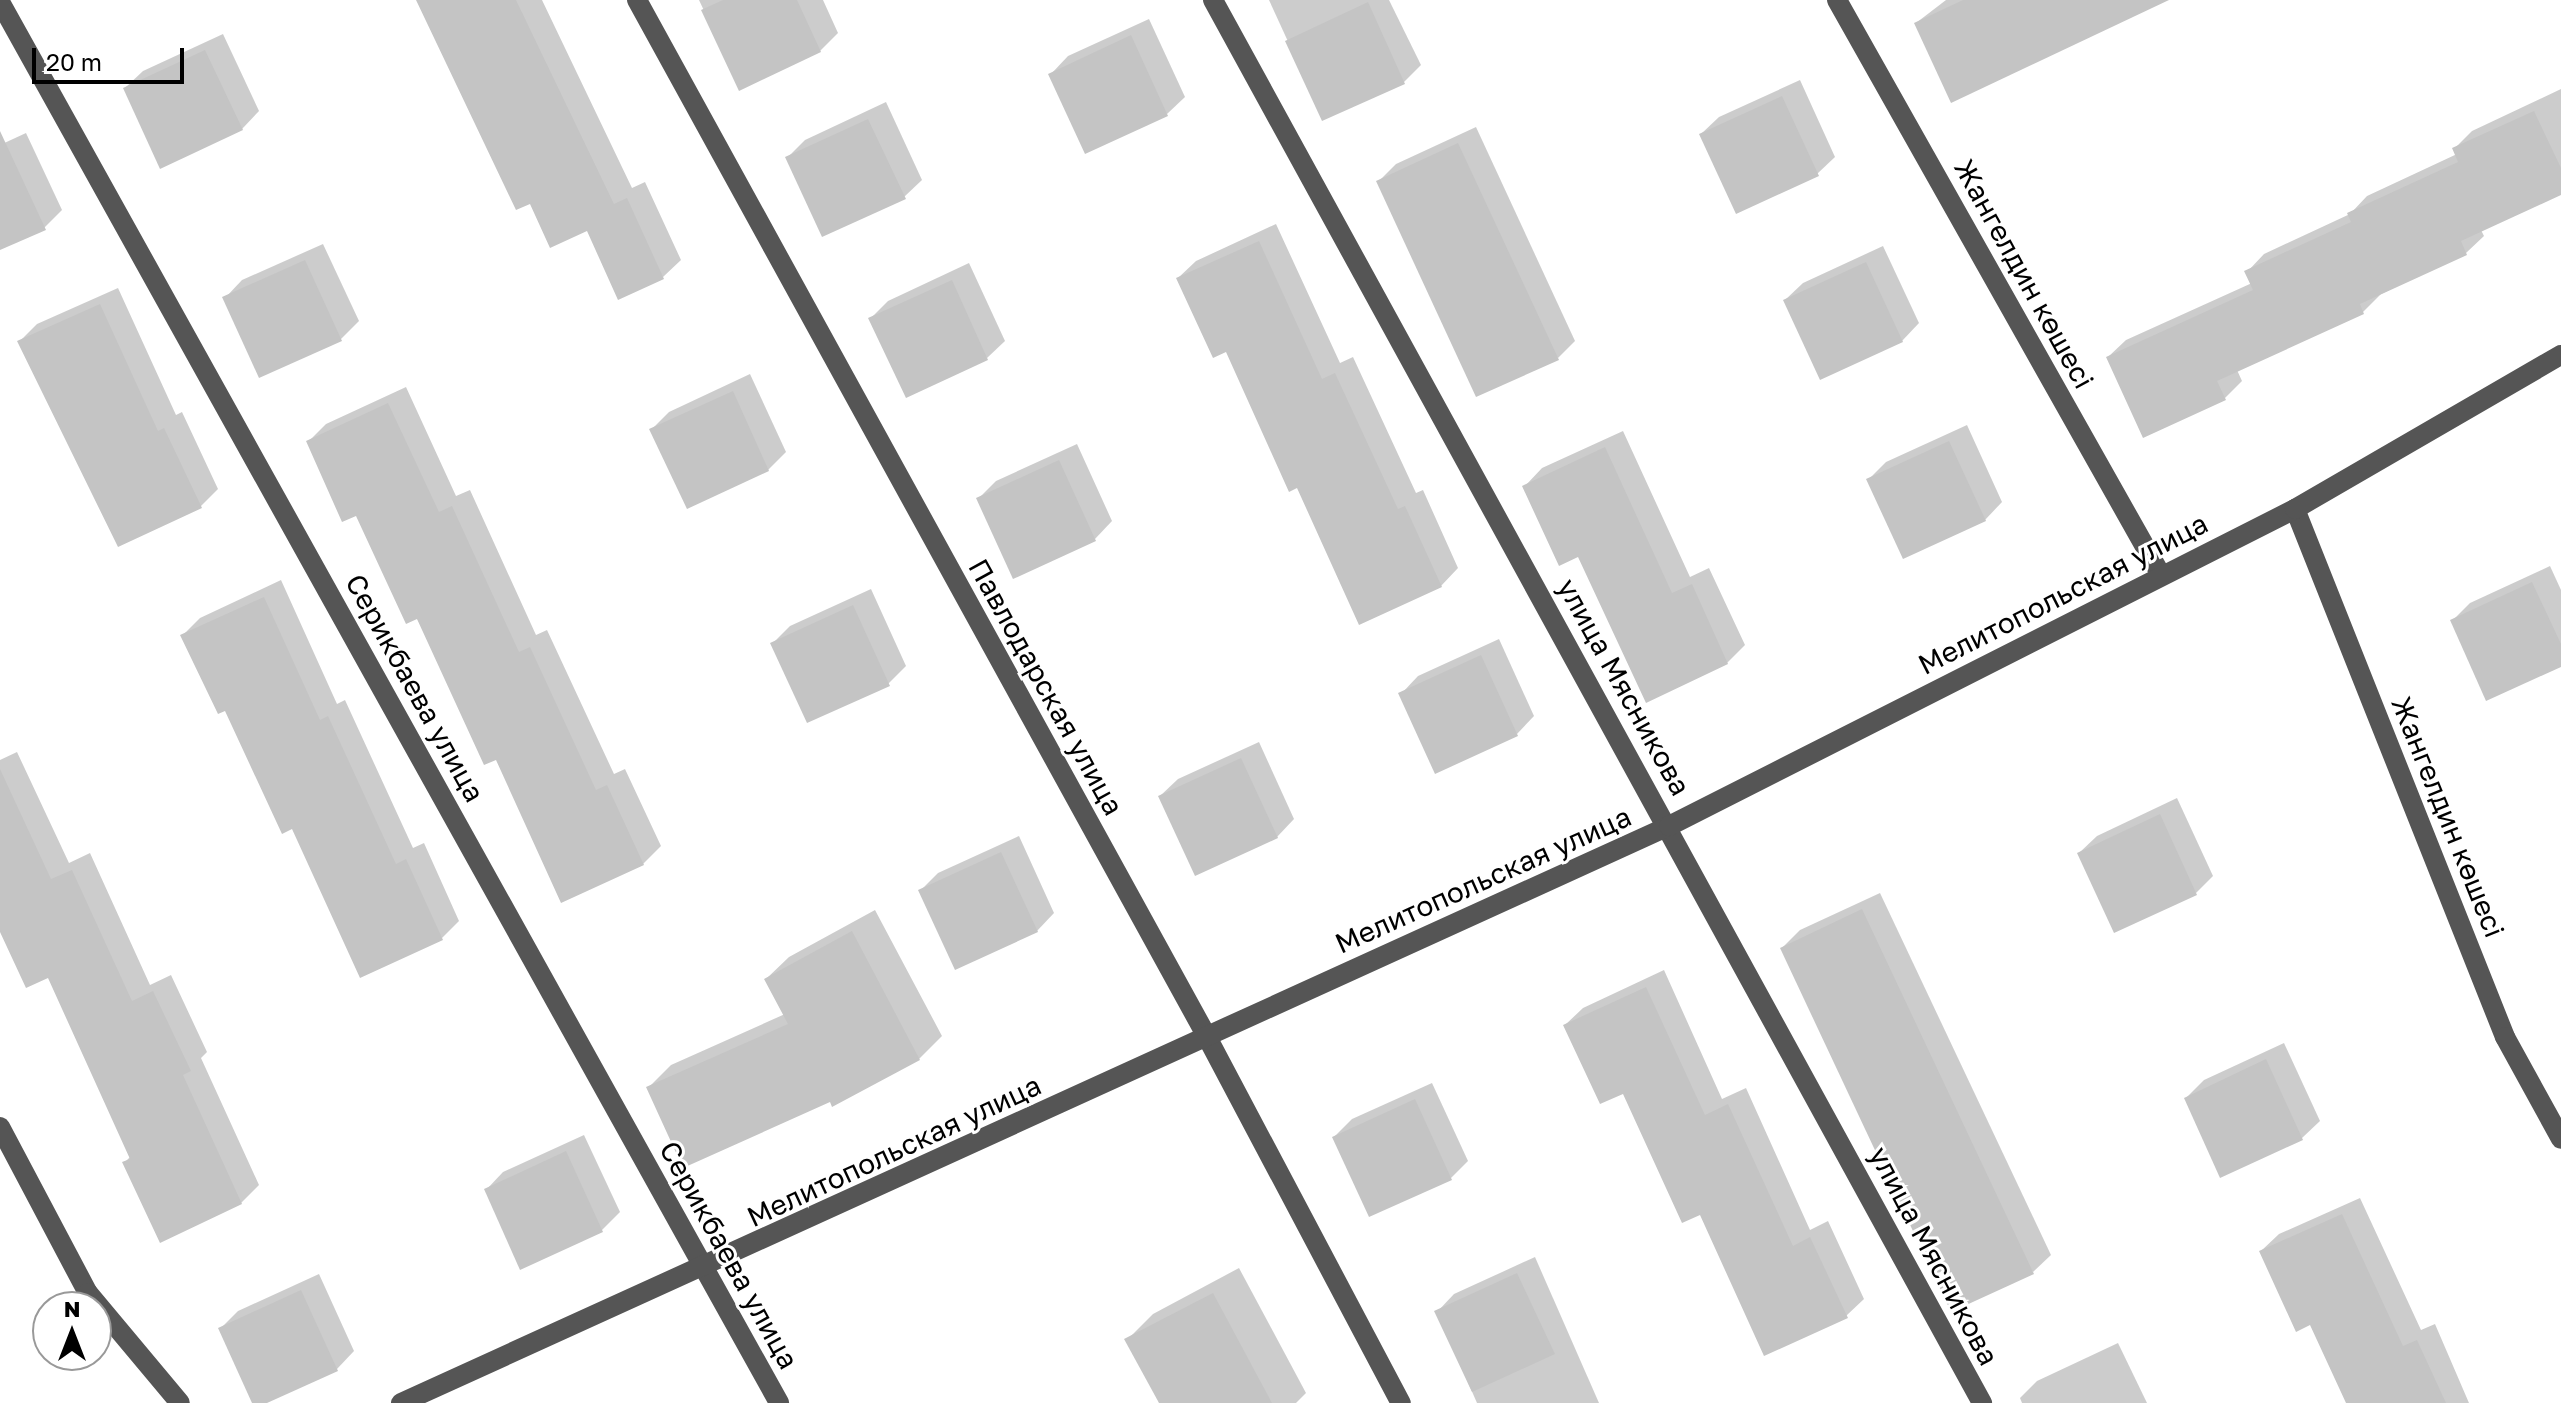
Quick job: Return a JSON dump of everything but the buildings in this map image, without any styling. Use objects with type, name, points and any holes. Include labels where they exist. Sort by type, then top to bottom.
[{"type":"street","name":"Павлодарская улица","points":[[637,0],[1207,1037],[1401,1403]]},
{"type":"street","name":"улица Мясникова","points":[[1213,0],[1669,826],[1982,1403]]},
{"type":"street","name":"Жангелдин көшесі","points":[[1837,0],[2161,575]]},
{"type":"street","name":"Серикбаева улица","points":[[0,2],[779,1403]]},
{"type":"street","name":"Мелитопольская улица","points":[[401,1403],[706,1269],[1669,826],[2295,509],[2561,355]]},
{"type":"street","name":"Жангелдин көшесі","points":[[2295,509],[2505,1037],[2561,1139]]},
{"type":"street","points":[[0,1127],[88,1293],[180,1403]]}]
